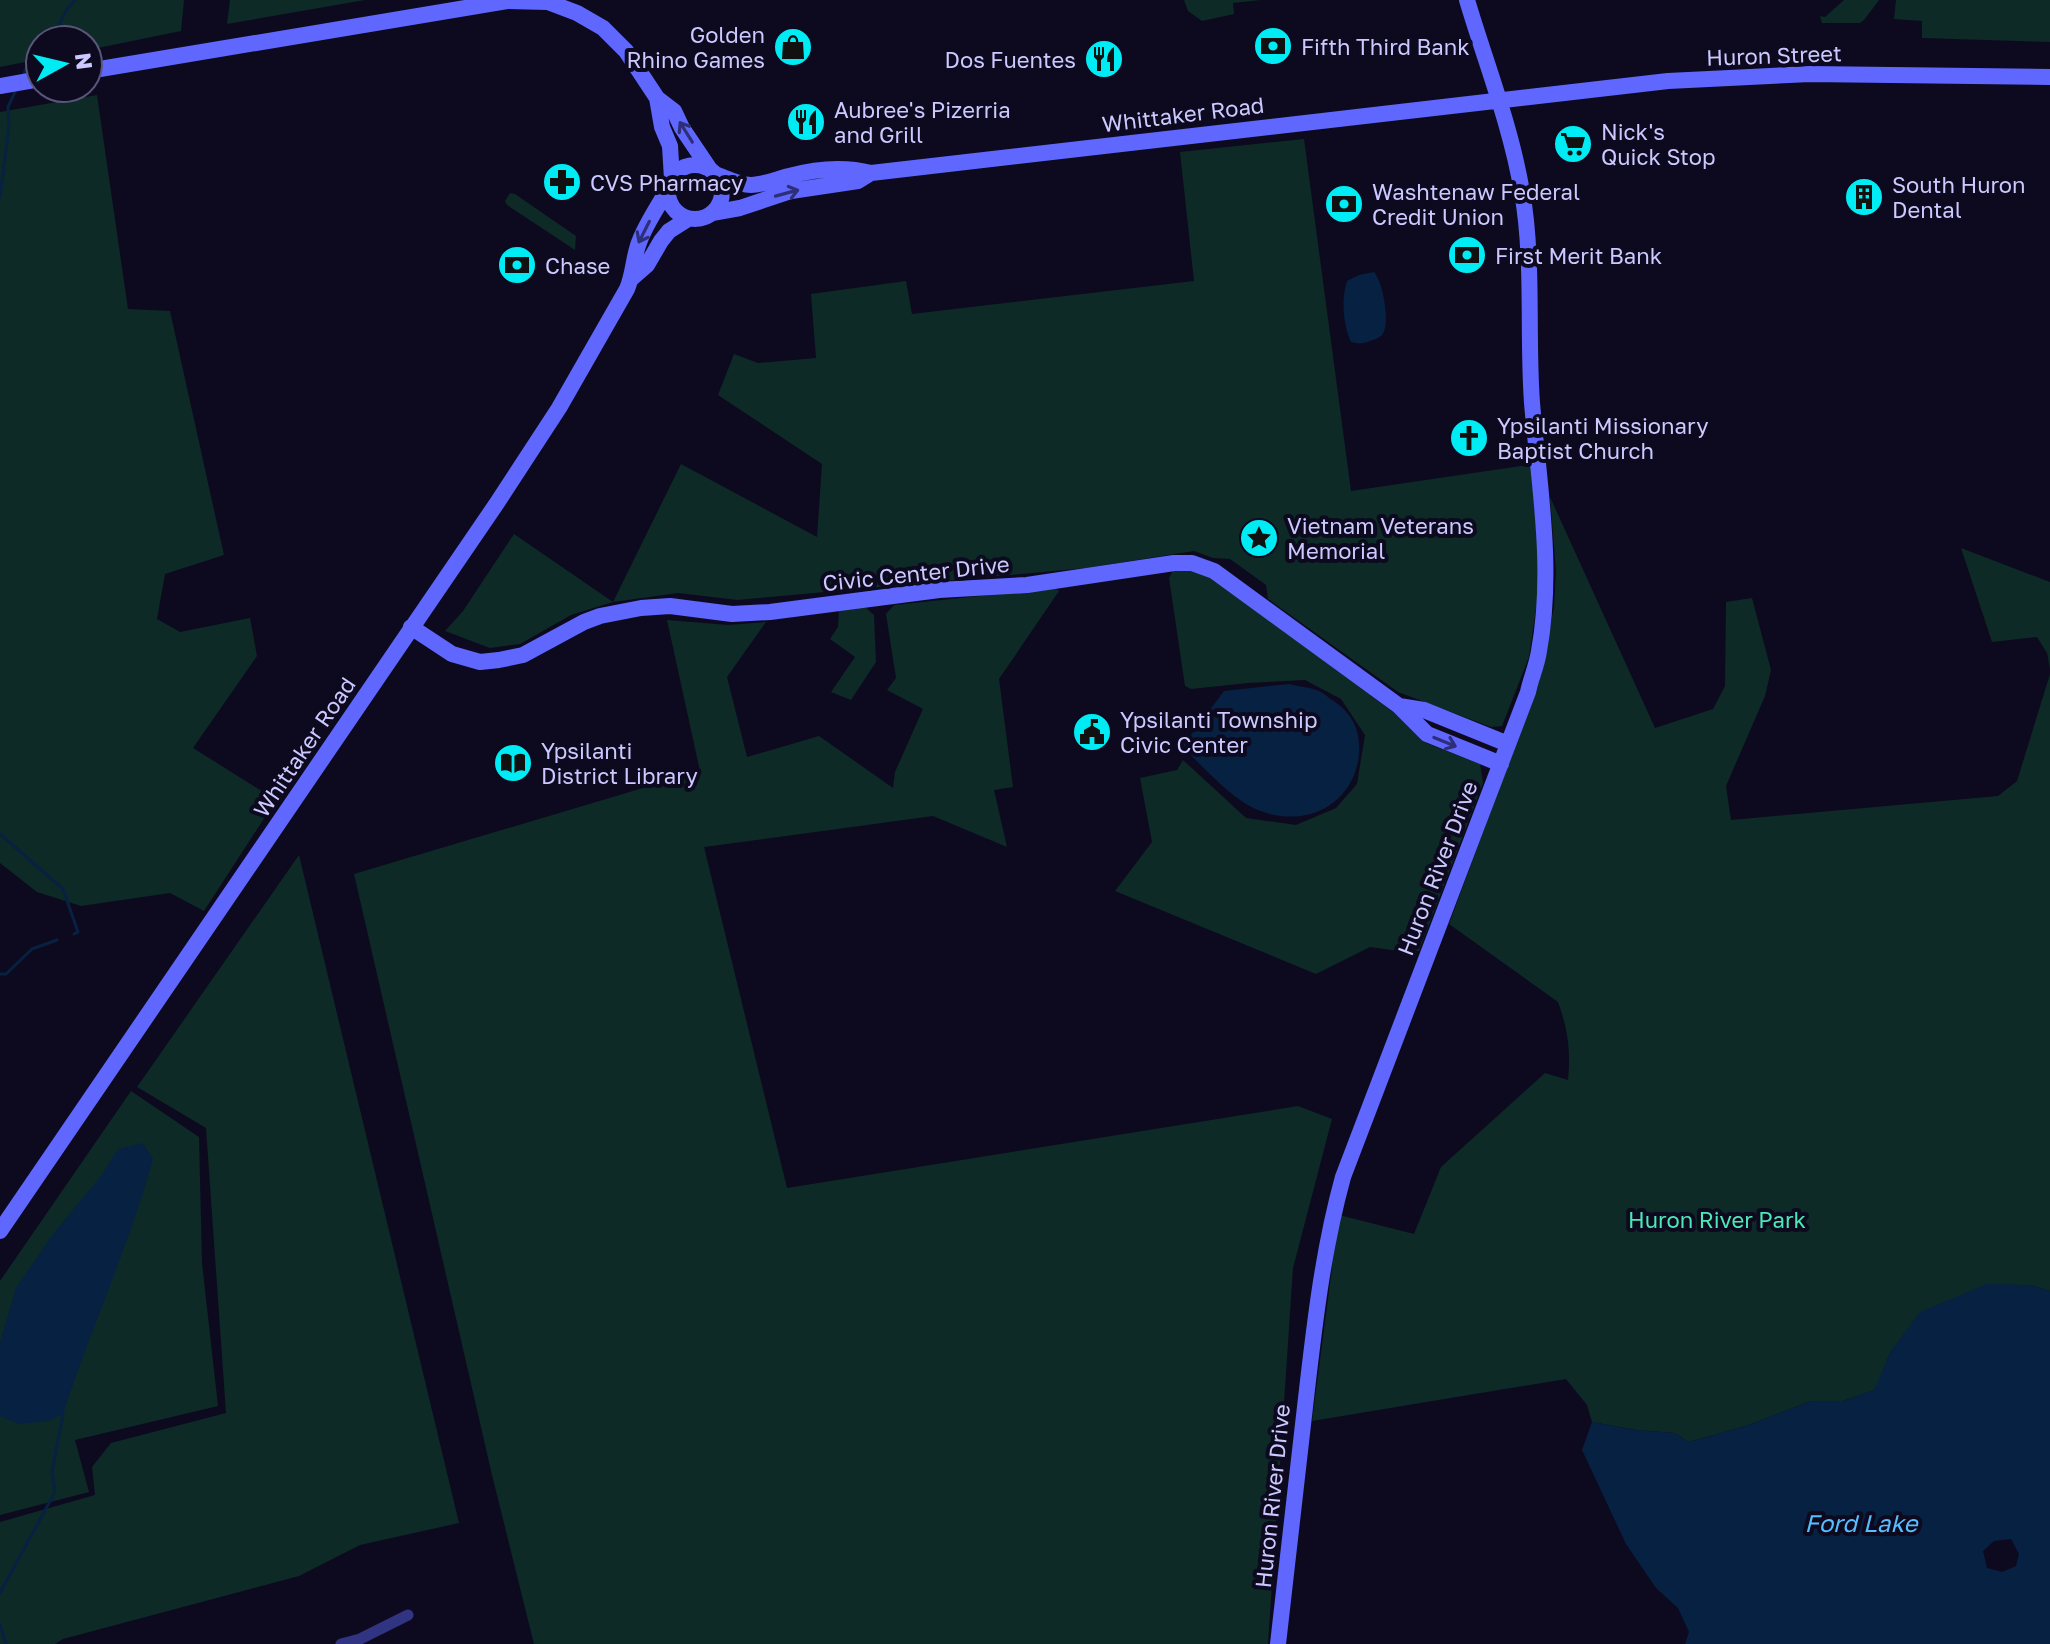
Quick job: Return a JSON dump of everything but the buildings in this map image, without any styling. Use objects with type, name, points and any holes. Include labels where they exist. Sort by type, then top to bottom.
[{"type":"main road","name":"Huron River Drive","points":[[1278,1644],[1316,1315],[1331,1222],[1343,1177],[1528,692],[1539,654],[1544,616],[1546,574],[1532,401],[1522,192],[1500,100],[1467,0]]},
{"type":"main road","points":[[104,68],[507,1],[582,7],[626,51],[657,98],[674,111],[682,128],[713,172],[721,188],[721,201],[712,213],[702,219],[688,219],[675,211],[670,203],[670,146],[662,127],[657,98]]},
{"type":"main road","name":"Huron Street","points":[[1500,100],[1739,76],[1877,74],[2050,77]]},
{"type":"main road","points":[[0,86],[24,82]]},
{"type":"main road","name":"Whittaker Road","points":[[713,172],[743,184],[755,185],[823,170],[856,169],[871,173],[1500,100]]},
{"type":"main road","points":[[670,184],[679,170],[690,165],[703,166],[713,172]]},
{"type":"main road","name":"Whittaker Road","points":[[712,213],[740,208],[791,191],[858,181],[871,173]]},
{"type":"main road","name":"Whittaker Road","points":[[631,279],[640,237],[670,184]]},
{"type":"main road","name":"Whittaker Road","points":[[0,1231],[497,503],[559,408],[631,279],[647,265],[669,231],[688,219]]},
{"type":"main road","name":"Civic Center Drive","points":[[411,627],[452,654],[480,662],[523,655],[584,622],[641,608],[670,606],[732,614],[770,612],[939,590],[1027,585],[1192,563],[1214,571],[1399,706],[1427,734],[1501,764]]},
{"type":"main road","name":"Civic Center Drive","points":[[1399,706],[1424,710],[1508,744]]},
{"type":"street","points":[[341,1644],[360,1639],[408,1615]]},
{"type":"green space","points":[[0,0],[184,0],[181,31],[104,47],[104,24],[24,24],[24,62],[0,67]]},
{"type":"green space","points":[[230,0],[365,0],[227,24]]},
{"type":"green space","points":[[1184,0],[1261,0],[1233,3],[1234,14],[1202,21],[1188,11]]},
{"type":"green space","points":[[1844,0],[1879,0],[1860,23],[1822,23],[1820,16],[1825,17]]},
{"type":"green space","points":[[1896,0],[2050,0],[2050,42],[1922,38],[1922,21],[1894,19]]},
{"type":"green space","points":[[46,104],[98,104],[128,309],[170,311],[224,555],[165,574],[157,619],[180,632],[250,618],[257,656],[193,748],[276,800],[204,911],[170,893],[81,906],[37,892],[0,863],[0,112]]},
{"type":"green space","points":[[1304,139],[1351,491],[1534,464],[1541,575],[1529,657],[1502,726],[1491,727],[1398,692],[1268,599],[1266,585],[1230,559],[1213,558],[1194,551],[1086,568],[738,600],[678,593],[613,602],[681,464],[817,537],[822,464],[718,395],[734,354],[758,363],[816,358],[811,294],[906,281],[912,314],[1194,281],[1180,152]]},
{"type":"green space","points":[[510,193],[576,236],[575,250],[507,205],[505,201]]},
{"type":"green space","name":"Huron River Park","points":[[1550,497],[1655,728],[1713,709],[1725,686],[1726,602],[1752,598],[1771,670],[1765,696],[1726,786],[1731,820],[1998,796],[2017,781],[2050,674],[2050,1291],[2030,1285],[1891,1351],[1875,1390],[1843,1401],[1811,1401],[1746,1426],[1689,1442],[1674,1433],[1592,1422],[1587,1405],[1566,1379],[1312,1421],[1339,1215],[1414,1234],[1441,1167],[1545,1073],[1568,1080],[1568,1041],[1558,1002],[1449,924],[1539,682],[1554,607],[1556,571]]},
{"type":"green space","points":[[514,534],[613,602],[571,615],[520,644],[490,648],[445,631],[463,611]]},
{"type":"green space","points":[[1961,548],[2050,582],[2050,669],[2047,653],[2037,637],[1992,642]]},
{"type":"green space","points":[[1174,569],[1204,572],[1397,715],[1426,743],[1480,764],[1483,783],[1419,951],[1370,947],[1316,974],[1115,891],[1152,842],[1140,778],[1177,770],[1183,760],[1246,818],[1296,825],[1336,808],[1357,784],[1365,735],[1341,699],[1305,680],[1191,689],[1185,686],[1169,578]]},
{"type":"green space","points":[[1055,588],[1059,591],[999,679],[1013,787],[994,790],[1007,847],[933,816],[704,847],[787,1188],[1298,1106],[1332,1119],[1293,1268],[1268,1644],[534,1644],[492,1475],[354,874],[700,771],[667,620],[728,625],[766,622],[727,677],[747,757],[819,736],[893,788],[895,772],[923,709],[887,690],[896,678],[886,614],[894,605]]},
{"type":"green space","points":[[865,607],[874,615],[876,662],[851,700],[831,692],[855,657],[830,639],[838,627],[839,610]]},
{"type":"green space","points":[[299,855],[459,1523],[360,1545],[299,1576],[63,1639],[55,1644],[0,1644],[0,1522],[95,1495],[92,1467],[111,1443],[226,1413],[206,1128],[137,1087]]},
{"type":"green space","points":[[131,1091],[199,1137],[202,1263],[218,1406],[75,1440],[89,1492],[0,1515],[0,1281]]},
{"type":"water","points":[[1374,272],[1385,303],[1385,330],[1373,340],[1351,342],[1344,312],[1347,281]]},
{"type":"water","points":[[1289,684],[1319,691],[1347,712],[1357,731],[1359,747],[1355,773],[1337,800],[1324,809],[1293,817],[1276,815],[1248,805],[1228,791],[1182,747],[1224,691]]},
{"type":"water","points":[[143,1143],[153,1159],[133,1223],[63,1414],[49,1421],[18,1424],[0,1416],[0,1342],[16,1288],[118,1149]]},
{"type":"water","name":"Ford Lake","points":[[1987,1284],[2030,1285],[2050,1291],[2050,1644],[1685,1644],[1689,1632],[1678,1608],[1656,1588],[1626,1544],[1582,1450],[1592,1422],[1674,1433],[1689,1442],[1746,1426],[1811,1401],[1843,1401],[1874,1390],[1891,1351],[1920,1312]],"holes":[[[2011,1539],[2019,1554],[2016,1566],[2002,1572],[1987,1568],[1983,1551],[1994,1541]]]},
{"type":"waterway","points":[[59,24],[75,0]]},
{"type":"waterway","points":[[0,197],[9,126],[8,107],[15,92]]},
{"type":"waterway","points":[[0,834],[63,889],[78,932],[74,934]]},
{"type":"waterway","points":[[0,974],[6,974],[32,949],[57,940]]},
{"type":"waterway","points":[[0,1593],[55,1492],[52,1472],[63,1414]]},
{"type":"waterway","points":[[0,1625],[6,1644]]},
{"type":"place","name":"Fifth Third Bank","points":[[1273,46]]},
{"type":"place","name":"Golden Rhino Games","points":[[793,47]]},
{"type":"place","name":"Dos Fuentes","points":[[1104,59]]},
{"type":"place","name":"Aubree's Pizerria and Grill","points":[[806,122]]},
{"type":"place","name":"Nick's Quick Stop","points":[[1573,144]]},
{"type":"place","name":"CVS Pharmacy","points":[[562,182]]},
{"type":"place","name":"South Huron Dental","points":[[1864,197]]},
{"type":"place","name":"Washtenaw Federal Credit Union","points":[[1344,204]]},
{"type":"place","name":"First Merit Bank","points":[[1467,255]]},
{"type":"place","name":"Chase","points":[[517,265]]},
{"type":"place","name":"Ypsilanti Missionary Baptist Church","points":[[1469,438]]},
{"type":"place","name":"Vietnam Veterans Memorial","points":[[1259,538]]},
{"type":"place","name":"Ypsilanti Township Civic Center","points":[[1092,732]]},
{"type":"place","name":"Ypsilanti District Library","points":[[513,763]]}]
